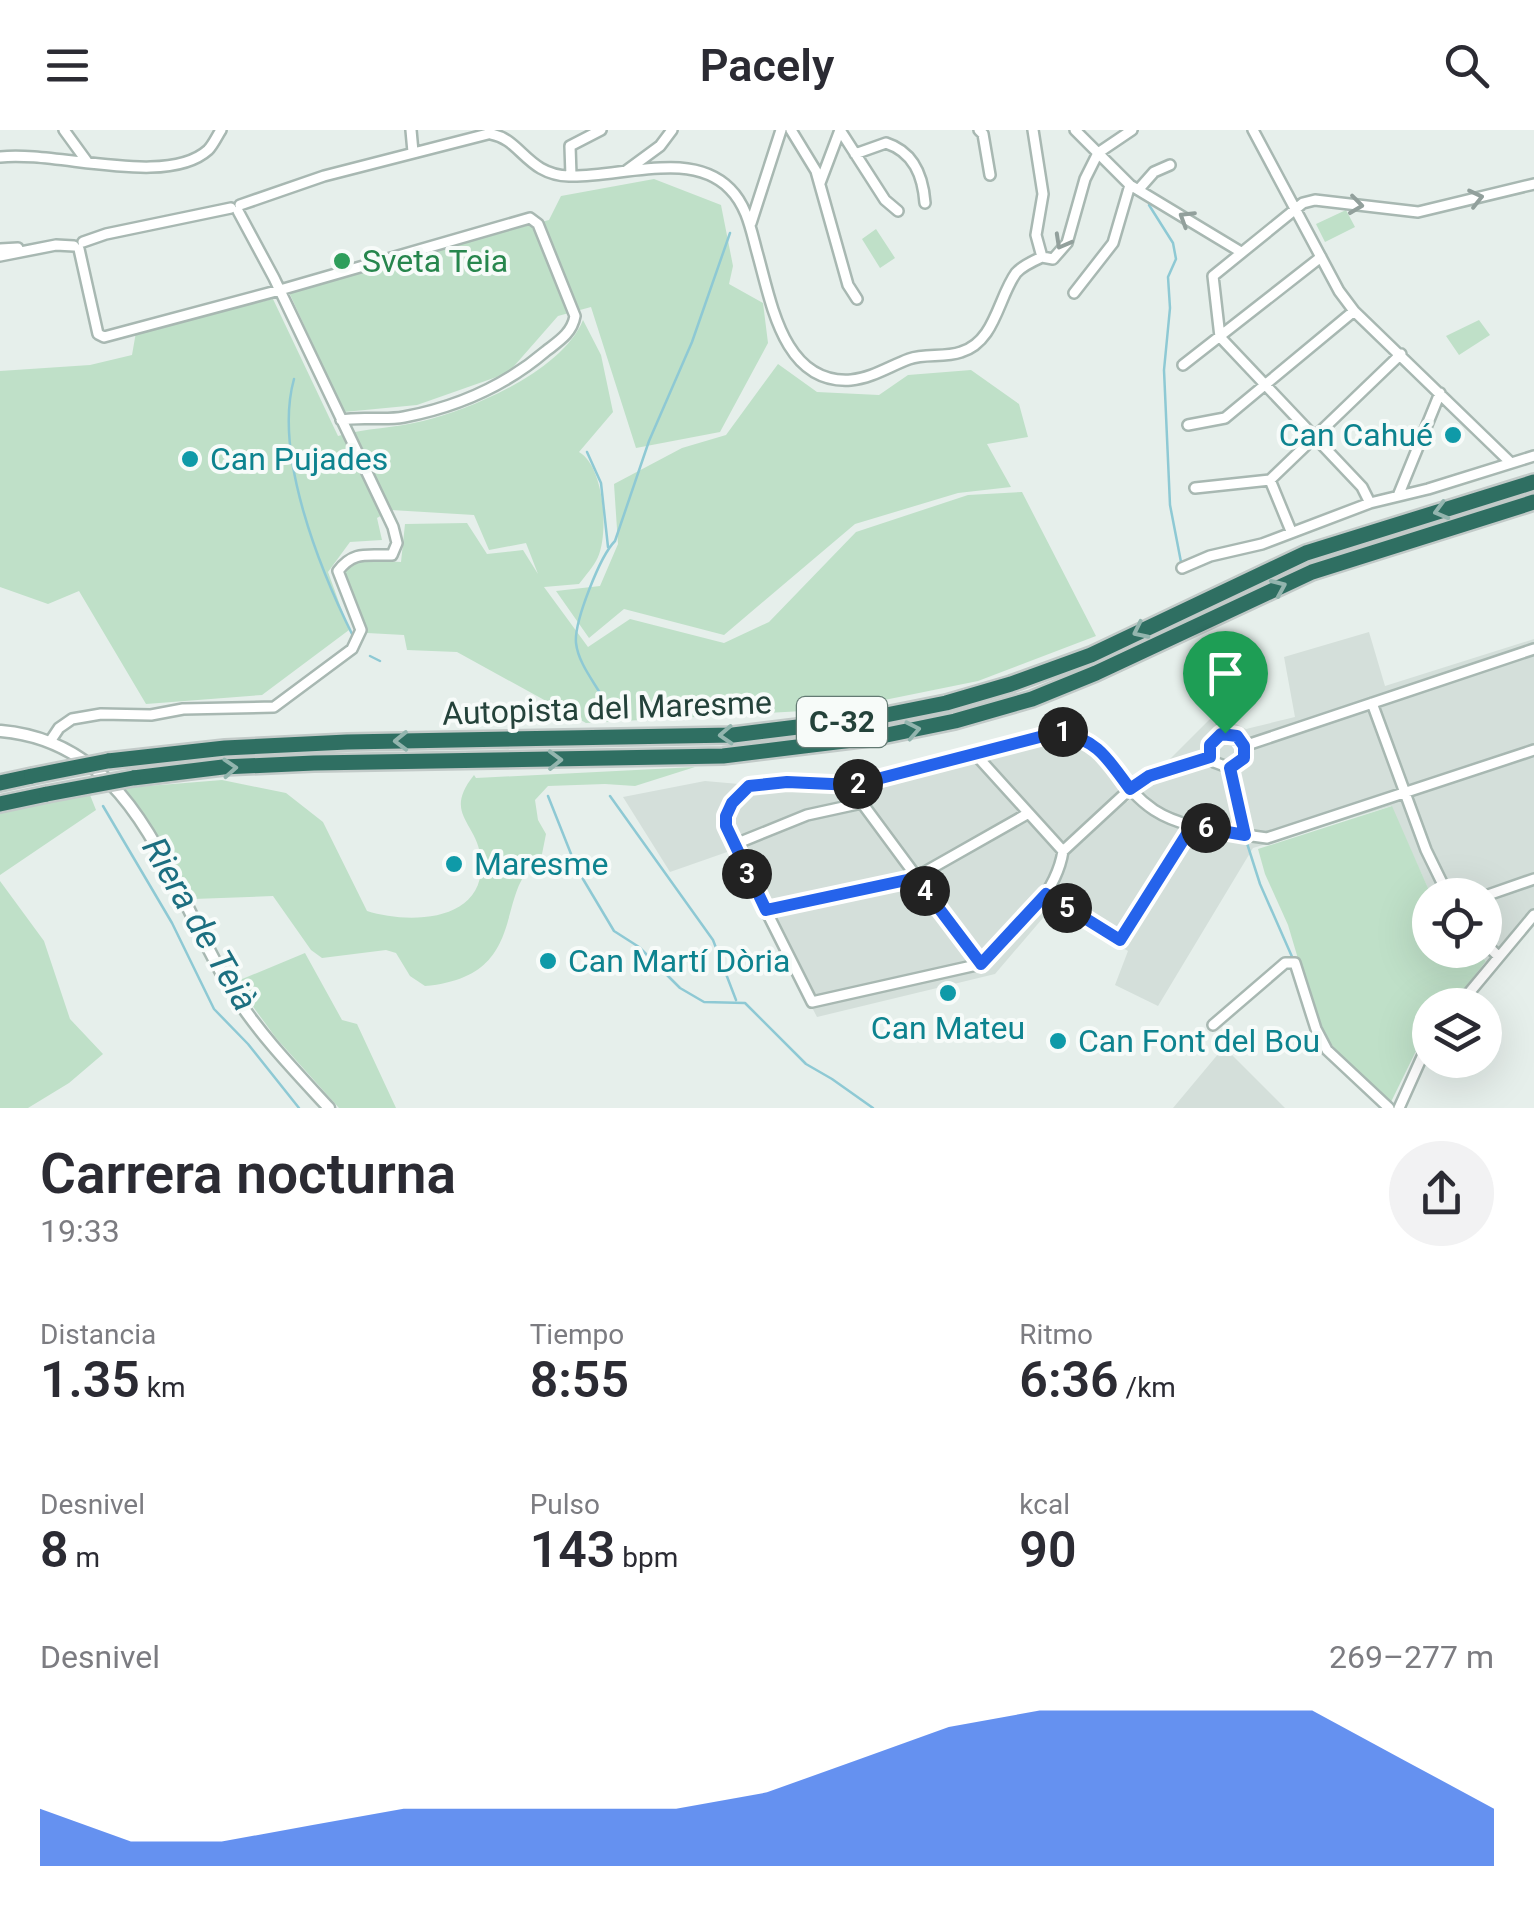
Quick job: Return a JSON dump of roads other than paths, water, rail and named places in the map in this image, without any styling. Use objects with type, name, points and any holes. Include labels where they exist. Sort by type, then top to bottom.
[{"type":"highway","name":"Autopista del Maresme","points":[[0,784],[108,762],[225,748],[733,735],[871,718],[1011,684],[1090,655],[1306,553],[1534,482]]},
{"type":"highway","name":"Autopista del Maresme","points":[[0,804],[133,778],[224,768],[722,756],[955,722],[1032,698],[1096,672],[1312,572],[1534,502]]},
{"type":"street","points":[[64,130],[88,163]]},
{"type":"street","points":[[0,157],[163,166],[208,150],[221,130]]},
{"type":"street","points":[[411,130],[414,152]]},
{"type":"street","points":[[450,142],[471,130]]},
{"type":"street","points":[[505,130],[518,150]]},
{"type":"street","points":[[574,176],[570,146],[600,130]]},
{"type":"street","points":[[624,172],[660,146],[672,130]]},
{"type":"street","points":[[751,224],[780,130]]},
{"type":"street","points":[[791,130],[820,182],[848,285],[857,299]]},
{"type":"street","points":[[820,182],[840,130]]},
{"type":"street","points":[[840,130],[885,200],[898,211]]},
{"type":"street","points":[[979,130],[990,176]]},
{"type":"street","points":[[1033,130],[1044,194],[1036,235],[1042,257]]},
{"type":"street","points":[[1075,130],[1134,187],[1241,252]]},
{"type":"street","points":[[0,252],[79,245],[106,234],[237,208],[324,176],[490,132],[505,139],[546,172],[574,176],[668,169],[707,172],[732,190],[751,224],[781,336],[799,361],[819,376],[850,380],[913,357],[965,352],[980,340],[994,322],[1017,272],[1042,257],[1053,259],[1067,243],[1085,179],[1098,153],[1132,130]]},
{"type":"street","points":[[1253,130],[1354,310],[1511,463]]},
{"type":"street","points":[[855,154],[886,143],[900,149],[920,175],[925,203]]},
{"type":"street","points":[[1074,293],[1112,243],[1134,187],[1170,165]]},
{"type":"street","points":[[1370,502],[1362,488],[1220,336],[1213,276],[1294,207],[1315,200],[1418,212],[1534,184]]},
{"type":"street","points":[[51,740],[72,718],[274,707],[352,648],[361,630],[338,571],[357,554],[392,555],[396,543],[393,528],[237,208]]},
{"type":"street","points":[[79,245],[98,334],[104,336],[530,218],[538,224],[575,316],[573,327],[564,336],[521,372],[451,405],[402,418],[341,420]]},
{"type":"street","points":[[1184,365],[1321,257]]},
{"type":"street","points":[[1188,424],[1224,418],[1354,310]]},
{"type":"street","points":[[1194,488],[1270,480],[1401,354]]},
{"type":"street","points":[[1398,496],[1440,393]]},
{"type":"street","points":[[1182,568],[1210,556],[1262,544],[1370,502],[1534,456]]},
{"type":"street","points":[[1270,480],[1291,531]]},
{"type":"street","points":[[1244,746],[1534,649]]},
{"type":"street","points":[[1201,652],[1210,671],[1225,733]]},
{"type":"street","points":[[1372,703],[1440,878]]},
{"type":"street","points":[[0,721],[0,732],[51,740],[100,773],[134,812],[178,885],[229,987],[279,1053],[330,1108]]},
{"type":"street","points":[[1210,757],[1149,776],[1130,789],[1062,851],[1060,874],[1046,894],[981,964],[812,1002],[728,835],[726,816],[738,793],[749,786],[787,782],[854,785],[1059,732],[1082,736],[1100,750],[1130,789],[1156,811],[1192,826],[1267,838],[1534,750]]},
{"type":"street","points":[[1225,733],[1237,736],[1244,746],[1244,758],[1230,768],[1218,766],[1210,757],[1212,742],[1225,733]]},
{"type":"street","points":[[976,755],[1062,851]]},
{"type":"street","points":[[1230,768],[1245,835]]},
{"type":"street","points":[[854,785],[862,803],[981,964]]},
{"type":"street","points":[[733,845],[807,816],[862,803]]},
{"type":"street","points":[[766,910],[916,878],[1026,814]]},
{"type":"street","points":[[1046,894],[1120,940],[1192,826]]},
{"type":"street","points":[[1502,890],[1534,878]]},
{"type":"street","points":[[1502,954],[1534,915]]},
{"type":"street","points":[[1212,1025],[1285,963],[1295,963],[1327,1050],[1388,1108]]},
{"type":"street","points":[[1473,988],[1490,968]]},
{"type":"street","points":[[1399,1108],[1412,1078]]},
{"type":"waterway","points":[[1149,205],[1173,243],[1176,259],[1168,277],[1170,308],[1164,370],[1170,505],[1181,562]]},
{"type":"waterway","points":[[600,693],[577,650],[579,620],[596,574],[615,541],[649,441],[692,342],[730,233]]},
{"type":"waterway","points":[[294,379],[289,409],[290,442],[303,511],[327,579],[354,638]]},
{"type":"waterway","points":[[587,452],[601,483],[608,547]]},
{"type":"waterway","points":[[370,656],[380,661]]},
{"type":"waterway","points":[[548,796],[577,869],[614,931],[639,947],[680,988],[704,1002],[745,1003],[806,1064],[873,1108]]},
{"type":"waterway","points":[[610,796],[713,940],[736,1000]]},
{"type":"waterway","name":"Riera de Teià","points":[[103,806],[172,923],[214,1009],[299,1108]]},
{"type":"waterway","points":[[1245,837],[1260,884],[1293,959]]},
{"type":"place","name":"Sveta Teia","points":[[342,261]]},
{"type":"place","name":"Can Cahué","points":[[1453,435]]},
{"type":"place","name":"Can Pujades","points":[[190,459]]},
{"type":"place","name":"Maresme","points":[[454,864]]},
{"type":"place","name":"Can Martí Dòria","points":[[548,961]]},
{"type":"place","name":"Can Mateu","points":[[948,993]]},
{"type":"place","name":"Can Font del Bou","points":[[1058,1041]]}]
